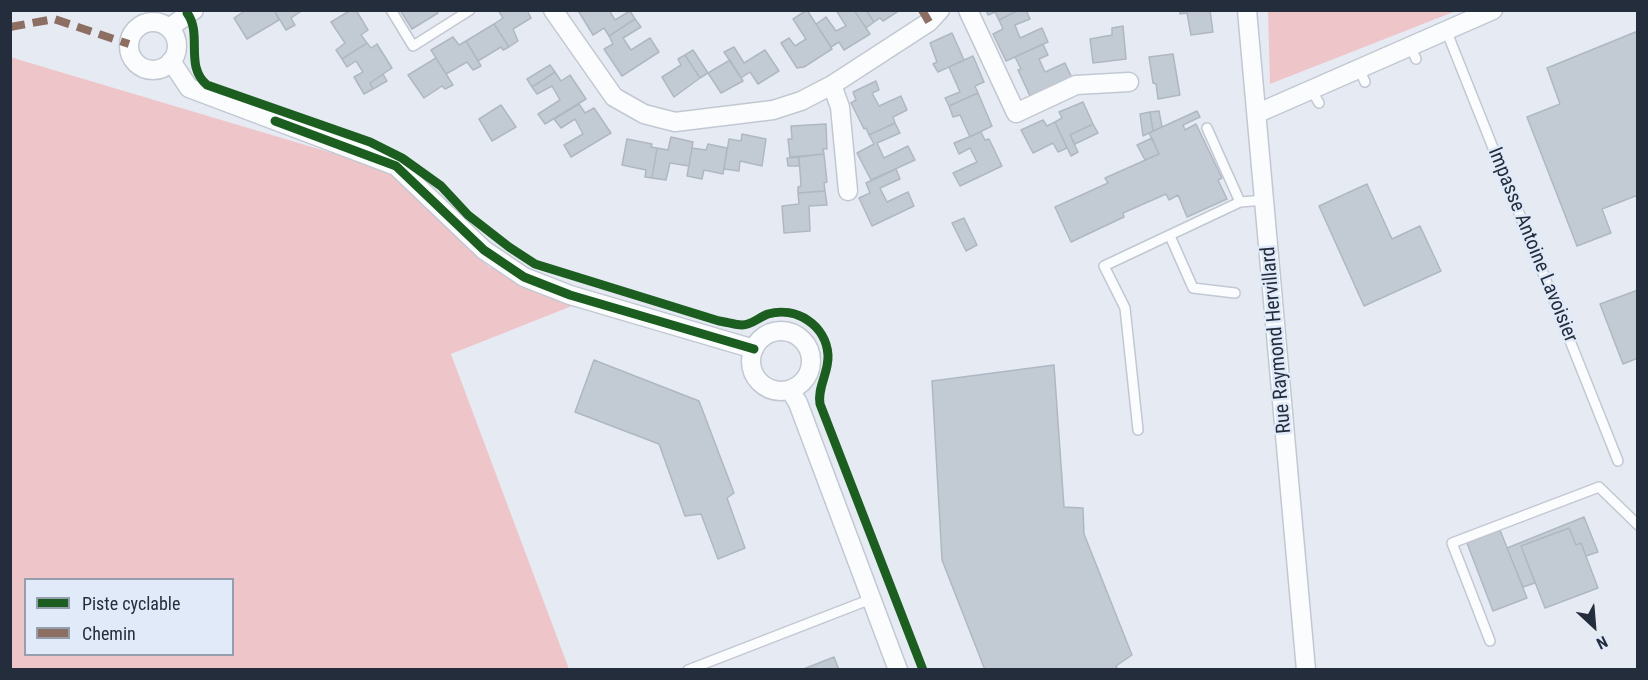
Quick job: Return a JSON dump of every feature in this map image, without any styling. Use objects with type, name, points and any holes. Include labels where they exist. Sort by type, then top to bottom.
[{"type":"street","points":[[169,28],[194,10]]},
{"type":"street","points":[[554,10],[614,97],[644,114],[675,122],[773,110],[801,101],[832,85],[929,22],[940,10]]},
{"type":"street","points":[[969,10],[1016,113],[1076,86],[1129,82]]},
{"type":"street","name":"Rue Raymond Hervillard","points":[[1247,10],[1258,112],[1306,669]]},
{"type":"street","points":[[1258,112],[1315,96],[1413,52],[1446,30],[1493,10]]},
{"type":"street","points":[[138,18],[158,22],[169,28],[177,44],[171,61],[154,70],[136,63],[129,44],[138,18]]},
{"type":"street","points":[[171,61],[189,88],[396,166],[484,250],[524,277],[570,295],[754,349]]},
{"type":"street","points":[[832,85],[840,106],[848,191]]},
{"type":"street","points":[[780,331],[790,332],[807,345],[811,367],[800,385],[790,390],[768,388],[759,381],[753,371],[751,360],[754,349],[769,334],[780,331]]},
{"type":"street","points":[[790,390],[798,403],[898,669]]},
{"type":"lane","points":[[391,10],[413,46],[470,10]]},
{"type":"lane","name":"Impasse Antoine Lavoisier","points":[[1446,30],[1618,461]]},
{"type":"lane","points":[[1207,128],[1240,202]]},
{"type":"lane","points":[[1138,430],[1125,308],[1104,266],[1240,202],[1265,200]]},
{"type":"lane","points":[[1170,236],[1193,288],[1235,293]]},
{"type":"lane","points":[[1490,641],[1452,543],[1599,487],[1638,525]]},
{"type":"lane","points":[[688,669],[872,599]]},
{"type":"shaded area","points":[[1268,10],[1456,10],[1456,11],[1270,84]]},
{"type":"shaded area","points":[[10,57],[396,172],[489,267],[582,302],[451,354],[569,669],[11,669]]},
{"type":"building","points":[[246,10],[274,10],[279,20],[247,39],[234,18]]},
{"type":"building","points":[[274,10],[303,10],[291,18],[295,25],[286,30]]},
{"type":"building","points":[[351,10],[356,10],[368,30],[361,35],[367,43],[342,59],[336,50],[345,43],[331,22]]},
{"type":"building","points":[[400,10],[437,10],[438,13],[412,29]]},
{"type":"building","points":[[498,10],[527,10],[531,18],[513,29],[518,41],[509,47],[494,24],[503,18]]},
{"type":"building","points":[[581,10],[609,10],[615,20],[630,11],[635,19],[609,36],[604,28],[593,35],[579,12]]},
{"type":"building","points":[[807,10],[832,49],[804,67],[797,68],[781,43],[789,38],[795,46],[806,39],[793,19]]},
{"type":"building","points":[[836,10],[854,10],[870,34],[844,50],[839,42],[831,47],[816,24],[826,17],[836,31],[846,26]]},
{"type":"building","points":[[854,10],[866,10],[874,22],[866,28]]},
{"type":"building","points":[[866,10],[900,10],[883,21],[880,18],[874,22]]},
{"type":"building","points":[[986,10],[1019,10],[999,20],[995,12],[988,15]]},
{"type":"building","points":[[1019,10],[1026,10],[1030,19],[1015,25],[1020,38],[1042,28],[1048,42],[1006,61],[993,34],[1003,29],[999,20]]},
{"type":"building","points":[[1180,10],[1210,10],[1213,32],[1191,35],[1187,13],[1180,14]]},
{"type":"building","points":[[635,19],[641,27],[623,38],[631,50],[650,38],[659,52],[622,76],[604,49],[613,44],[609,36]]},
{"type":"building","points":[[494,24],[509,47],[503,50],[501,47],[478,61],[466,41]]},
{"type":"building","points":[[1123,26],[1126,59],[1093,63],[1090,39],[1112,35],[1112,28]]},
{"type":"building","points":[[1638,31],[1638,195],[1602,209],[1611,233],[1577,246],[1527,117],[1560,104],[1547,68]]},
{"type":"building","points":[[952,33],[964,60],[938,72],[933,64],[937,62],[930,43]]},
{"type":"building","points":[[453,37],[459,45],[466,41],[481,66],[473,70],[467,62],[446,74],[431,50]]},
{"type":"building","points":[[367,43],[371,48],[377,44],[392,68],[370,83],[373,89],[364,94],[354,77],[363,72],[356,61],[347,67],[342,59]]},
{"type":"building","points":[[1043,44],[1048,55],[1039,59],[1045,72],[1065,63],[1072,78],[1030,96],[1018,70],[1021,69],[1015,57]]},
{"type":"building","points":[[734,47],[744,63],[765,50],[779,71],[758,84],[750,72],[741,78],[724,52]]},
{"type":"building","points":[[693,50],[708,73],[700,78],[685,55]]},
{"type":"building","points":[[1173,54],[1180,95],[1158,99],[1149,57]]},
{"type":"building","points":[[685,55],[700,78],[674,97],[662,77],[681,65],[678,59]]},
{"type":"building","points":[[973,56],[984,82],[975,86],[978,93],[949,106],[945,98],[960,92],[949,67]]},
{"type":"building","points":[[436,58],[453,85],[445,89],[442,86],[424,98],[408,75]]},
{"type":"building","points":[[730,60],[743,81],[721,93],[708,73]]},
{"type":"building","points":[[550,65],[555,72],[532,87],[527,79]]},
{"type":"building","points":[[555,72],[561,81],[570,75],[586,99],[545,124],[538,114],[560,100],[552,86],[537,94],[532,87]]},
{"type":"building","points":[[383,74],[387,81],[373,89],[370,83]]},
{"type":"building","points":[[876,81],[879,90],[872,93],[879,106],[901,96],[907,110],[893,117],[895,123],[869,135],[851,103],[856,100],[853,92]]},
{"type":"building","points":[[978,93],[992,126],[970,137],[960,115],[953,117],[949,106]]},
{"type":"building","points":[[1083,102],[1093,124],[1070,135],[1078,152],[1071,156],[1055,122],[1062,118],[1059,112]]},
{"type":"building","points":[[579,104],[585,113],[594,108],[611,133],[571,157],[564,145],[583,134],[575,119],[561,128],[554,119]]},
{"type":"building","points":[[501,105],[516,127],[492,141],[479,119]]},
{"type":"building","points":[[1159,111],[1162,127],[1153,131],[1150,112]]},
{"type":"building","points":[[1197,111],[1200,117],[1183,125],[1185,130],[1196,124],[1222,178],[1218,180],[1227,199],[1187,217],[1178,195],[1169,200],[1166,194],[1123,213],[1124,217],[1071,242],[1055,207],[1108,183],[1105,178],[1159,154],[1149,133]]},
{"type":"building","points":[[1150,112],[1153,131],[1143,136],[1140,114]]},
{"type":"building","points":[[1043,120],[1047,126],[1055,122],[1067,148],[1058,152],[1053,143],[1033,153],[1021,130]]},
{"type":"building","points":[[895,123],[900,133],[877,143],[884,158],[908,146],[915,160],[871,180],[857,153],[874,144],[869,135]]},
{"type":"building","points":[[826,124],[827,149],[823,149],[824,154],[790,157],[788,139],[792,139],[791,126]]},
{"type":"building","points":[[1093,124],[1098,133],[1075,144],[1070,135]]},
{"type":"building","points":[[981,132],[985,140],[989,139],[1002,166],[960,186],[953,173],[977,162],[970,148],[959,154],[954,143]]},
{"type":"building","points":[[742,134],[766,139],[762,166],[740,161],[739,171],[724,169],[729,139],[741,141]]},
{"type":"building","points":[[671,137],[693,142],[689,166],[670,163],[666,180],[652,178],[657,148],[668,150]]},
{"type":"building","points":[[1152,138],[1159,154],[1145,160],[1137,145]]},
{"type":"building","points":[[627,139],[652,144],[651,147],[657,148],[652,178],[645,177],[646,170],[622,165]]},
{"type":"building","points":[[708,144],[727,148],[723,174],[704,170],[702,179],[687,176],[692,148],[706,150]]},
{"type":"building","points":[[824,154],[827,182],[824,183],[825,191],[798,193],[798,187],[801,186],[799,157]]},
{"type":"building","points":[[799,157],[799,166],[788,166],[787,158]]},
{"type":"building","points":[[896,169],[900,179],[880,188],[887,202],[908,192],[914,206],[872,226],[859,198],[870,193],[866,183]]},
{"type":"building","points":[[1367,184],[1392,239],[1420,226],[1441,271],[1364,306],[1319,206]]},
{"type":"building","points":[[825,191],[827,205],[809,206],[810,231],[784,233],[782,206],[799,204],[798,193]]},
{"type":"building","points":[[964,218],[977,245],[966,251],[952,223]]},
{"type":"building","points":[[1638,290],[1638,358],[1623,364],[1600,304]]},
{"type":"building","points":[[594,360],[699,401],[734,493],[727,498],[745,548],[718,559],[701,514],[685,516],[659,444],[575,412]]},
{"type":"building","points":[[1054,365],[1064,507],[1083,508],[1084,534],[1132,655],[1116,666],[1118,670],[985,670],[942,560],[932,381]]},
{"type":"building","points":[[1584,517],[1598,552],[1586,556],[1581,543],[1576,545],[1569,528],[1521,546],[1535,583],[1523,587],[1507,548]]},
{"type":"building","points":[[1569,528],[1576,545],[1581,543],[1598,588],[1545,608],[1521,546]]},
{"type":"building","points":[[1500,530],[1527,598],[1493,611],[1467,543]]},
{"type":"building","points":[[834,657],[839,670],[801,670]]},
{"type":"marked path","points":[[922,10],[929,22]]},
{"type":"marked path","points":[[10,27],[54,19],[129,44]]},
{"type":"cycle path","points":[[187,13],[194,30],[196,69],[207,85],[370,142],[402,158],[441,186],[468,215],[535,264],[719,321],[746,325],[768,314],[779,312],[799,316],[816,327],[826,344],[828,355],[820,392],[820,404],[923,670]]},
{"type":"cycle path","points":[[275,121],[396,166],[484,250],[524,277],[570,295],[754,349]]}]
